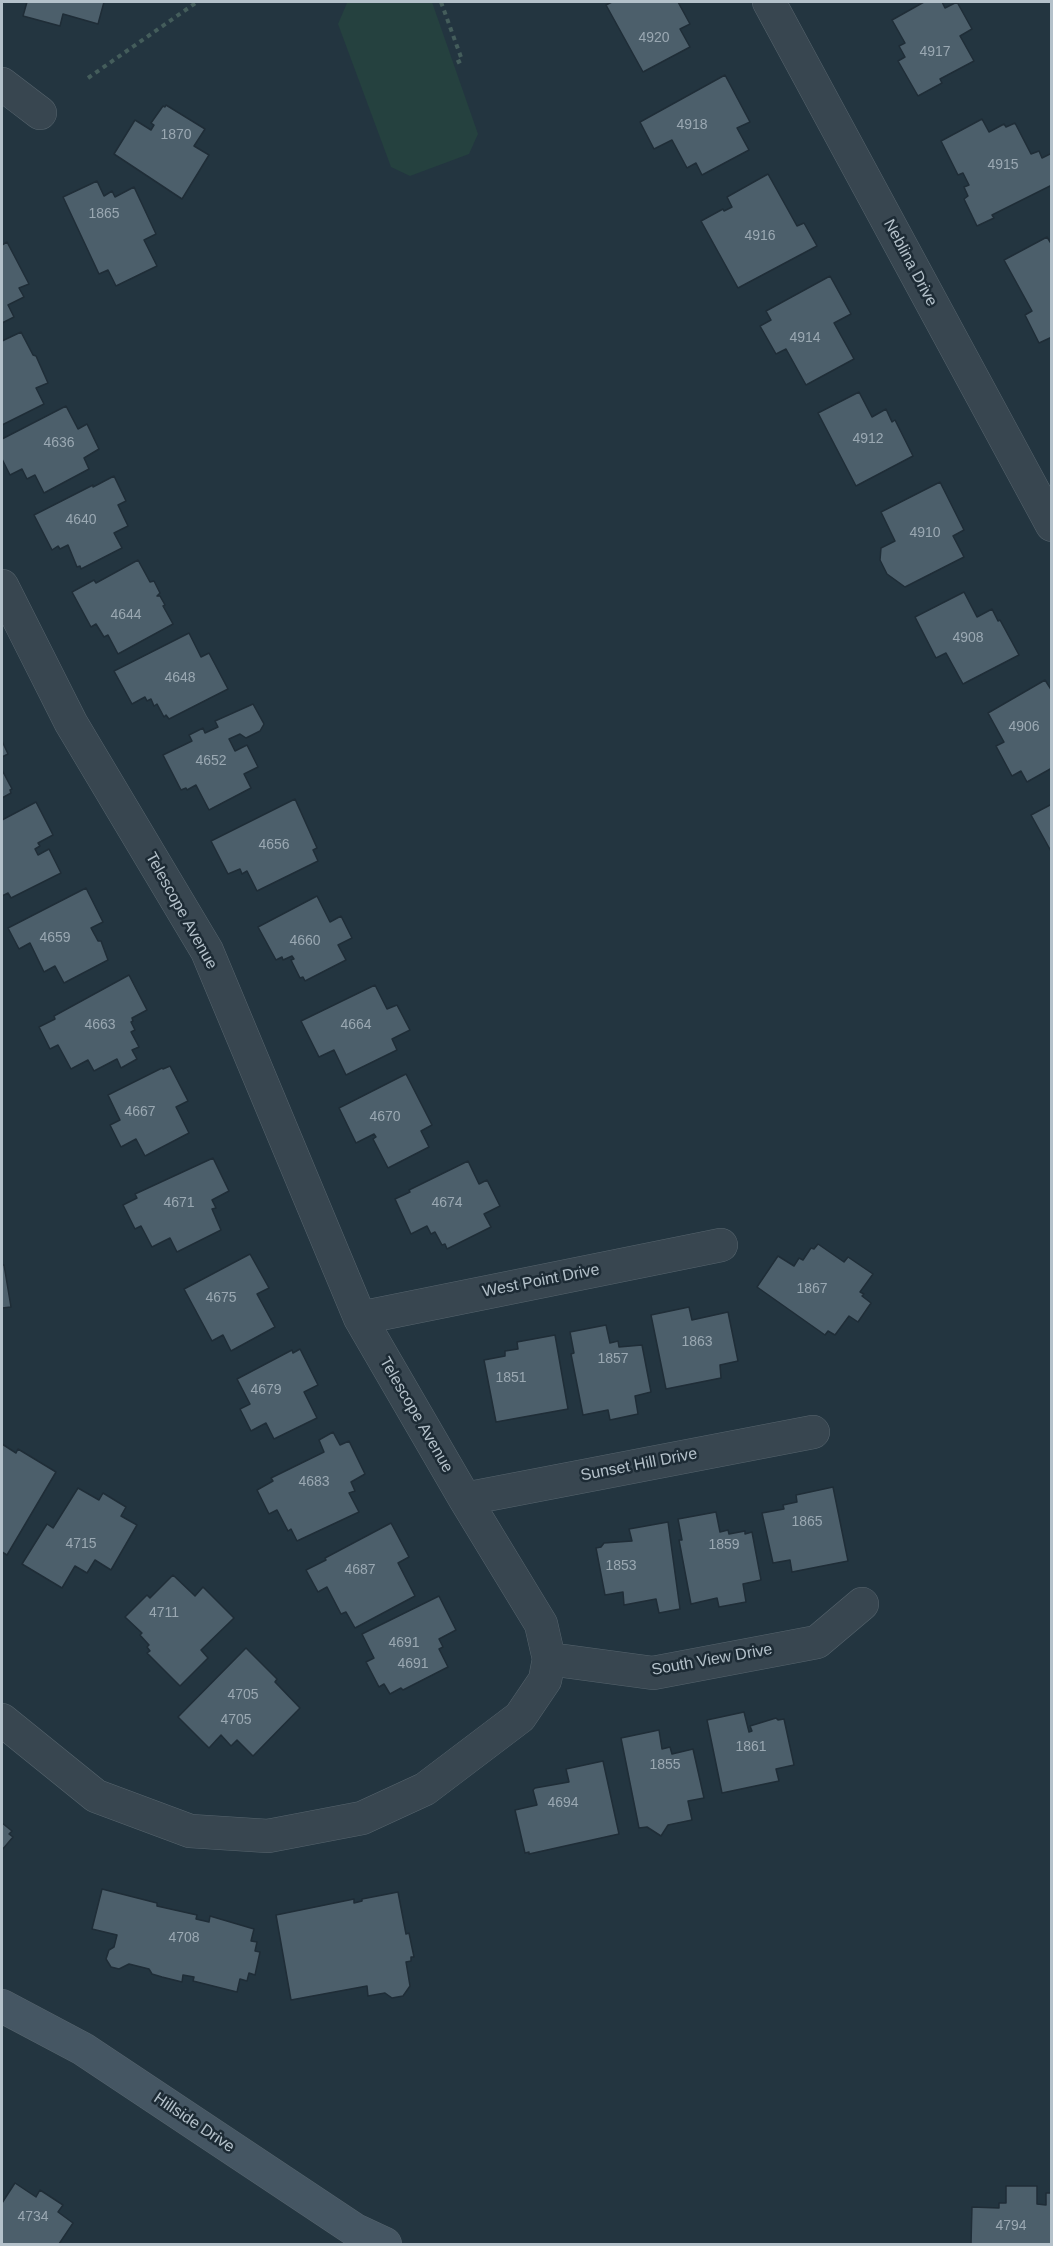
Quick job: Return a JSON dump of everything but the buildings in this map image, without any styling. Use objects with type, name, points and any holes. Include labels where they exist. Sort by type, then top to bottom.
[{"type":"street","name":"Neblina Drive","points":[[772,2],[1052,525]]},
{"type":"street","points":[[2,84],[40,112]]},
{"type":"street","name":"Telescope Avenue","points":[[2,586],[71,723],[207,951],[360,1318],[541,1624],[549,1659]]},
{"type":"street","name":"West Point Drive","points":[[360,1318],[721,1245]]},
{"type":"street","name":"Sunset Hill Drive","points":[[465,1499],[813,1432]]},
{"type":"street","name":"South View Drive","points":[[549,1659],[653,1673],[818,1642],[862,1604]]},
{"type":"street","points":[[2,1720],[96,1796],[190,1831],[268,1836],[362,1818],[424,1790],[520,1717],[545,1680],[549,1659]]},
{"type":"street","name":"Hillside Drive","points":[[2,2006],[83,2049],[355,2230],[385,2244]]},
{"type":"path","points":[[88,78],[197,2]]},
{"type":"path","points":[[441,2],[462,60],[454,63]]},
{"type":"green space","points":[[432,2],[478,134],[469,154],[410,176],[391,167],[338,24],[347,3]]}]
